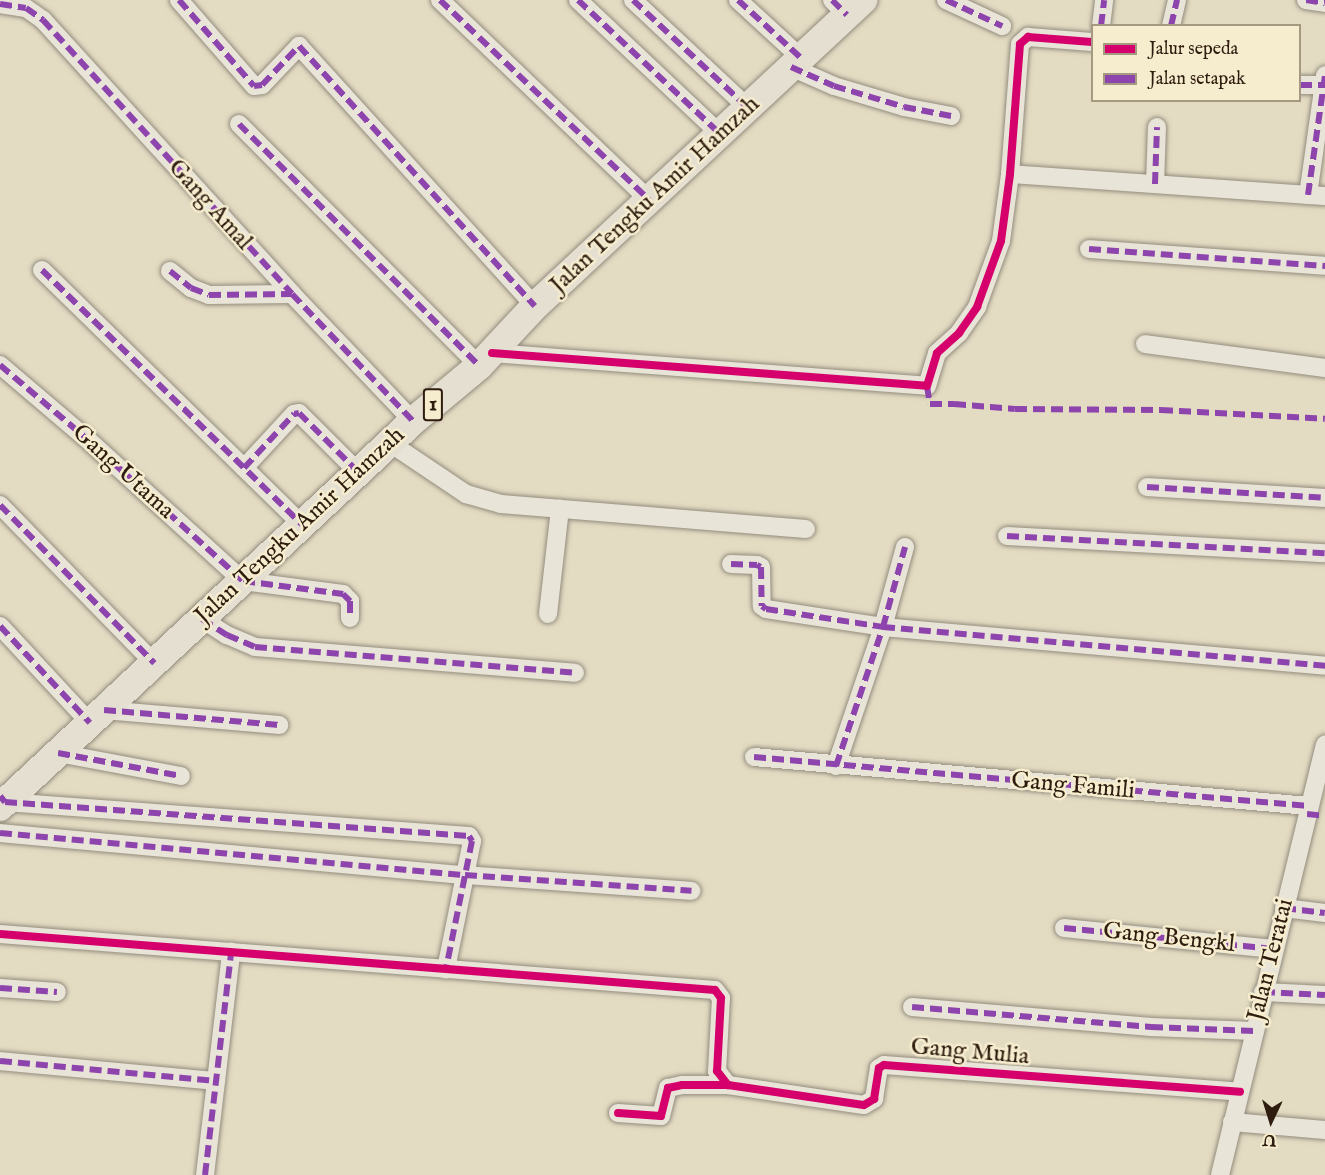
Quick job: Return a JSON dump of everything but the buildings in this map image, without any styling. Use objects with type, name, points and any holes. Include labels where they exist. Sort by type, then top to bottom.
[{"type":"main road","name":"Jalan Tengku Amir Hamzah","points":[[2,802],[58,753],[413,421],[485,359],[536,306],[796,62],[847,5]]},
{"type":"street","points":[[179,0],[254,86],[262,85],[299,46],[536,306]]},
{"type":"street","points":[[440,0],[649,200]]},
{"type":"street","points":[[578,0],[720,134]]},
{"type":"street","points":[[633,0],[748,108]]},
{"type":"street","points":[[738,0],[796,62],[834,86],[904,107],[951,116]]},
{"type":"street","points":[[946,0],[1002,26]]},
{"type":"street","points":[[1101,24],[1104,0]]},
{"type":"street","points":[[1171,24],[1177,0]]},
{"type":"street","points":[[1306,0],[1325,3]]},
{"type":"street","name":"Gang Amal","points":[[0,4],[26,8],[43,20],[291,294],[413,421]]},
{"type":"street","points":[[239,124],[485,359],[927,386],[937,353],[959,333],[977,307],[1000,241],[1010,174],[1018,49],[1021,41],[1028,37],[1091,42]]},
{"type":"street","points":[[1010,174],[1316,195],[1324,80],[1301,85]]},
{"type":"street","points":[[1155,184],[1157,127]]},
{"type":"street","points":[[1089,249],[1325,266]]},
{"type":"street","points":[[42,270],[302,525]]},
{"type":"street","points":[[170,271],[191,288],[209,295],[291,294]]},
{"type":"street","points":[[1145,344],[1325,368]]},
{"type":"street","name":"Gang Utama","points":[[0,365],[87,439],[243,581]]},
{"type":"street","points":[[244,468],[294,414],[299,413],[304,415],[358,472]]},
{"type":"street","points":[[390,443],[466,494],[501,504],[806,530]]},
{"type":"street","points":[[1147,487],[1325,498]]},
{"type":"street","points":[[0,505],[154,663]]},
{"type":"street","points":[[548,614],[560,509]]},
{"type":"street","points":[[1007,536],[1325,553]]},
{"type":"street","points":[[836,766],[884,627],[905,548]]},
{"type":"street","points":[[731,564],[761,567],[762,606],[766,609],[884,627],[1325,666]]},
{"type":"street","points":[[243,581],[343,594],[350,601],[350,618]]},
{"type":"street","points":[[202,619],[227,635],[255,647],[575,673]]},
{"type":"street","points":[[0,626],[97,716],[279,726]]},
{"type":"street","name":"Jalan Teratai","points":[[1220,1175],[1284,908],[1314,812],[1325,745]]},
{"type":"street","points":[[58,753],[181,776]]},
{"type":"street","name":"Gang Famili","points":[[754,757],[1314,812]]},
{"type":"street","points":[[2,802],[469,836],[472,840],[446,969]]},
{"type":"street","points":[[0,833],[465,874],[691,891]]},
{"type":"street","points":[[1284,908],[1325,913]]},
{"type":"street","name":"Gang Bengkl","points":[[1064,928],[1274,949]]},
{"type":"street","points":[[0,934],[715,990],[721,998],[717,1071],[728,1085]]},
{"type":"street","points":[[205,1175],[231,952]]},
{"type":"street","points":[[0,988],[57,992]]},
{"type":"street","points":[[1263,992],[1325,995]]},
{"type":"street","points":[[912,1007],[1151,1027],[1254,1031]]},
{"type":"street","points":[[0,1061],[216,1081]]},
{"type":"street","name":"Gang Mulia","points":[[728,1085],[864,1106],[874,1100],[879,1068],[884,1065],[1240,1092]]},
{"type":"street","points":[[618,1113],[661,1116],[668,1088],[682,1084],[728,1085]]},
{"type":"street","points":[[1232,1122],[1325,1130]]},
{"type":"marked path","points":[[179,0],[254,86],[262,85],[299,46],[535,306]]},
{"type":"marked path","points":[[440,0],[649,200]]},
{"type":"marked path","points":[[578,0],[720,134]]},
{"type":"marked path","points":[[633,0],[748,108]]},
{"type":"marked path","points":[[738,0],[801,58]]},
{"type":"marked path","points":[[832,0],[847,15]]},
{"type":"marked path","points":[[946,0],[1002,26]]},
{"type":"marked path","points":[[1101,24],[1104,0]]},
{"type":"marked path","points":[[1171,24],[1177,0]]},
{"type":"marked path","points":[[1306,0],[1325,3]]},
{"type":"marked path","points":[[0,4],[26,8],[43,20],[292,294],[413,421]]},
{"type":"marked path","points":[[791,67],[834,86],[904,107],[951,116]]},
{"type":"marked path","points":[[1308,195],[1325,75]]},
{"type":"marked path","points":[[1301,85],[1323,85]]},
{"type":"marked path","points":[[239,124],[479,366]]},
{"type":"marked path","points":[[1155,184],[1157,127]]},
{"type":"marked path","points":[[1089,249],[1325,266]]},
{"type":"marked path","points":[[42,270],[302,525]]},
{"type":"marked path","points":[[170,271],[191,288],[209,295],[292,294]]},
{"type":"marked path","points":[[0,365],[87,439],[243,581],[343,594],[350,601],[350,618]]},
{"type":"marked path","points":[[927,386],[930,404],[1015,409],[1161,410],[1325,419]]},
{"type":"marked path","points":[[244,468],[294,414],[299,413],[358,472]]},
{"type":"marked path","points":[[1147,487],[1325,498]]},
{"type":"marked path","points":[[0,505],[154,663]]},
{"type":"marked path","points":[[1007,536],[1325,553]]},
{"type":"marked path","points":[[836,766],[883,627],[905,547]]},
{"type":"marked path","points":[[731,564],[761,567],[762,606],[766,609],[883,627],[1325,666]]},
{"type":"marked path","points":[[202,619],[227,635],[255,647],[575,673]]},
{"type":"marked path","points":[[0,626],[90,723]]},
{"type":"marked path","points":[[104,710],[279,725]]},
{"type":"marked path","points":[[58,753],[181,776]]},
{"type":"marked path","points":[[754,757],[1309,806]]},
{"type":"marked path","points":[[0,796],[5,802],[469,836],[472,841],[446,969]]},
{"type":"marked path","points":[[1307,814],[1325,816]]},
{"type":"marked path","points":[[0,833],[465,875],[691,891]]},
{"type":"marked path","points":[[1284,908],[1325,913]]},
{"type":"marked path","points":[[1064,928],[1274,949]]},
{"type":"marked path","points":[[205,1175],[231,952]]},
{"type":"marked path","points":[[0,988],[57,992]]},
{"type":"marked path","points":[[1263,992],[1325,995]]},
{"type":"marked path","points":[[912,1007],[1151,1027],[1254,1031]]},
{"type":"marked path","points":[[0,1061],[216,1081]]},
{"type":"cycle path","points":[[492,353],[927,386],[937,353],[959,333],[977,307],[1001,241],[1010,174],[1020,44],[1028,37],[1091,42]]},
{"type":"cycle path","points":[[0,934],[715,990],[721,998],[717,1071],[728,1085]]},
{"type":"cycle path","points":[[618,1113],[661,1116],[668,1088],[682,1085],[728,1085],[864,1105],[874,1099],[879,1068],[884,1065],[1240,1092]]}]
